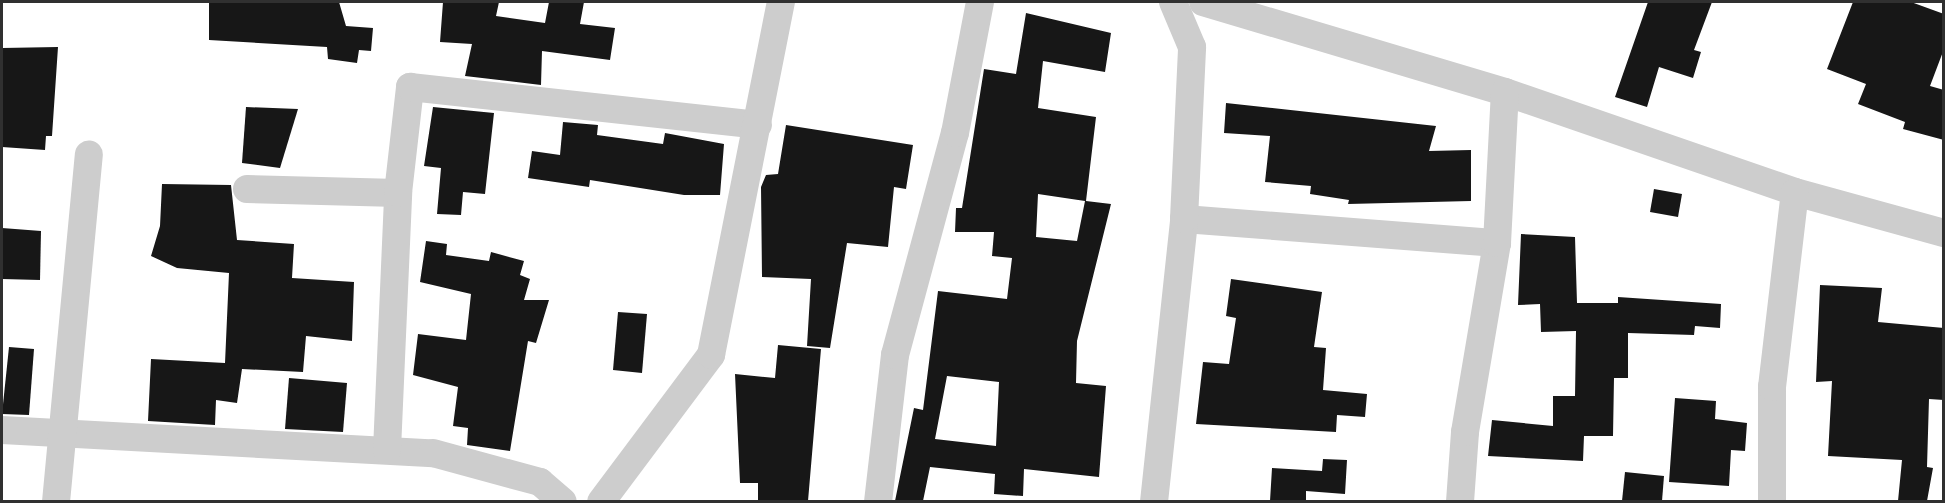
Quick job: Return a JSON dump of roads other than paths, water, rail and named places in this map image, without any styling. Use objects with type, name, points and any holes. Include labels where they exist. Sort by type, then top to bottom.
[{"type":"street","points":[[601,501],[711,355],[781,2]]},
{"type":"street","points":[[878,501],[895,355],[955,133],[980,2]]},
{"type":"street","points":[[1155,501],[1184,219],[1192,47],[1173,2]]},
{"type":"street","points":[[1203,2],[1505,92],[1795,192],[1944,233]]},
{"type":"street","points":[[387,450],[398,193],[410,87],[758,125]]},
{"type":"street","points":[[1460,501],[1465,432],[1497,243],[1505,92]]},
{"type":"street","points":[[56,501],[59,432],[89,154]]},
{"type":"street","points":[[247,189],[398,193]]},
{"type":"street","points":[[1772,501],[1772,387],[1795,192]]},
{"type":"street","points":[[1184,219],[1497,243]]},
{"type":"street","points":[[2,430],[433,453],[562,501]]}]
